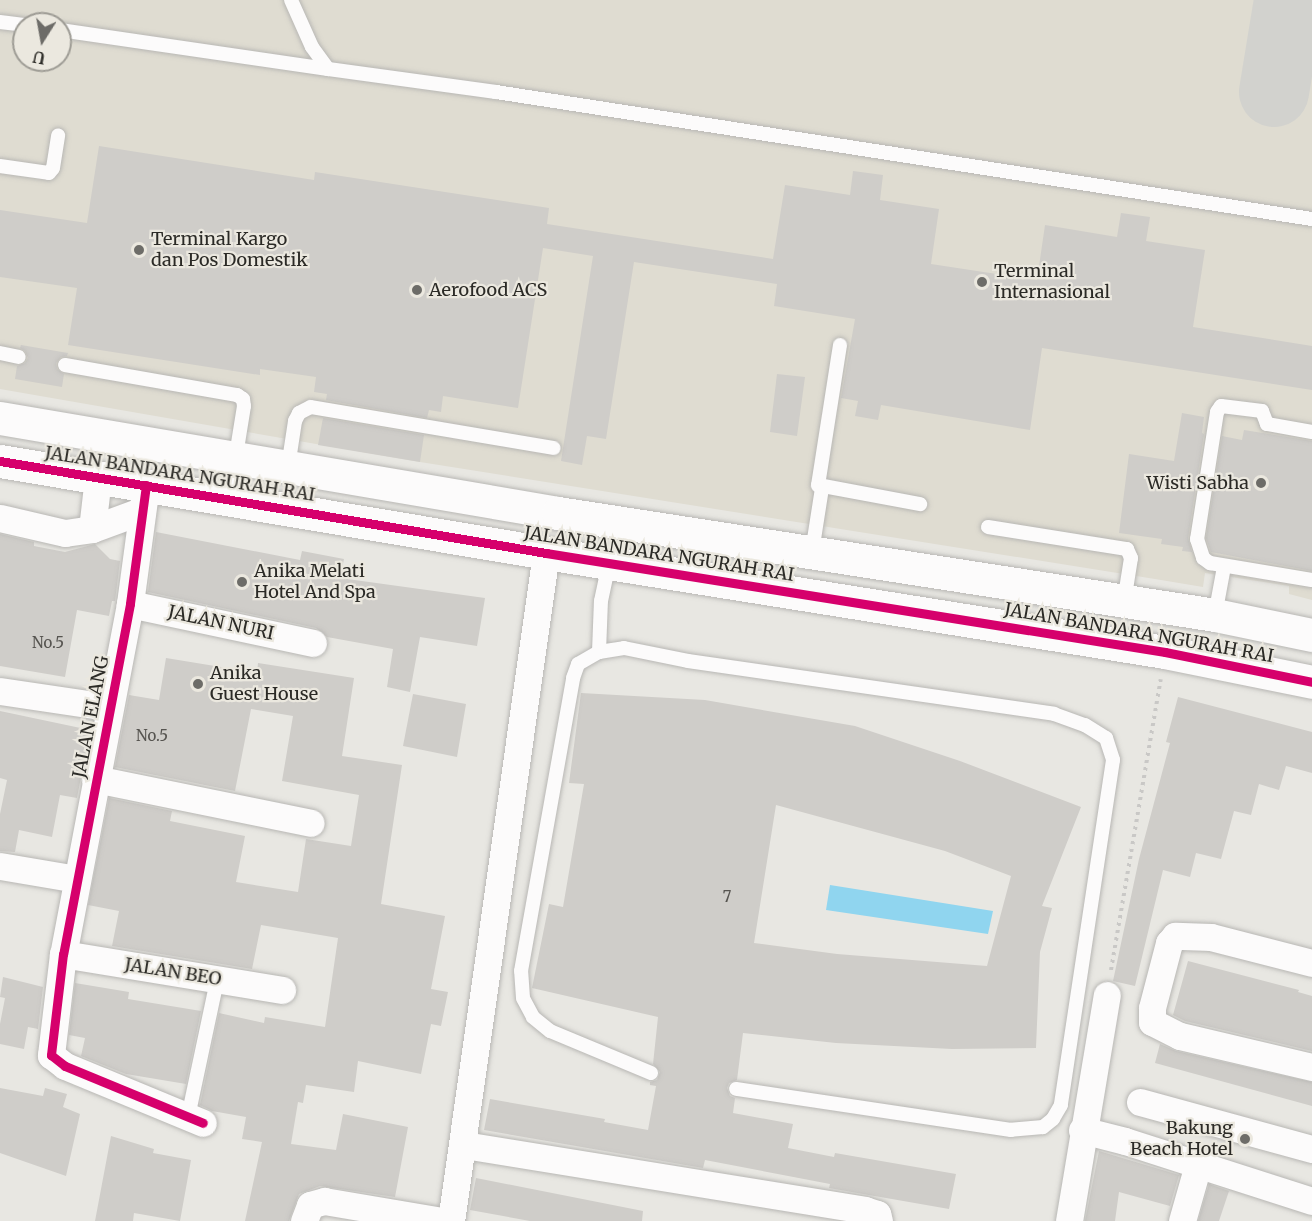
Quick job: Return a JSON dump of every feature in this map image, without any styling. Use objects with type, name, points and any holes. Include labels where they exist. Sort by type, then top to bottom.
[{"type":"street","name":"JALAN BANDARA NGURAH RAI","points":[[0,418],[558,513],[1215,615],[1312,635]]},
{"type":"street","name":"JALAN BANDARA NGURAH RAI","points":[[0,461],[98,477],[143,498],[229,499],[546,553],[1165,652],[1312,682]]},
{"type":"street","points":[[92,529],[98,477]]},
{"type":"street","points":[[0,518],[65,533],[92,529],[143,498]]},
{"type":"street","name":"JALAN ELANG","points":[[143,498],[130,604],[63,954],[51,1054],[65,1066],[195,1120]]},
{"type":"street","points":[[451,1221],[464,1145],[546,553]]},
{"type":"street","points":[[907,610],[912,569]]},
{"type":"street","name":"JALAN NURI","points":[[130,604],[312,643]]},
{"type":"street","points":[[0,691],[109,707]]},
{"type":"street","points":[[95,779],[310,823]]},
{"type":"street","points":[[0,866],[77,879]]},
{"type":"street","points":[[1312,963],[1211,937],[1175,936],[1169,943],[1152,1008],[1152,1022],[1180,1036],[1312,1067]]},
{"type":"street","name":"JALAN BEO","points":[[63,954],[282,990]]},
{"type":"street","points":[[1069,1221],[1082,1130],[1107,994]]},
{"type":"street","points":[[1140,1102],[1312,1149]]},
{"type":"street","points":[[1082,1130],[1312,1201]]},
{"type":"street","points":[[464,1145],[865,1210],[877,1214],[879,1221]]},
{"type":"street","points":[[1182,1221],[1198,1165]]},
{"type":"street","points":[[304,1221],[310,1205],[317,1201],[442,1221]]},
{"type":"lane","points":[[291,0],[312,47],[328,69]]},
{"type":"lane","points":[[72,32],[496,92],[1312,219]]},
{"type":"lane","points":[[0,166],[49,173],[53,168],[58,135]]},
{"type":"lane","points":[[840,345],[817,476],[818,485],[822,488],[920,504]]},
{"type":"lane","points":[[0,353],[19,357]]},
{"type":"lane","points":[[65,365],[237,394],[243,399],[244,406],[229,499]]},
{"type":"lane","points":[[1312,432],[1267,424],[1262,411],[1224,405],[1218,409],[1197,539],[1203,558],[1224,567],[1312,579]]},
{"type":"lane","points":[[288,466],[295,421],[299,413],[311,408],[554,448]]},
{"type":"lane","points":[[812,552],[822,488]]},
{"type":"lane","points":[[988,527],[1127,549],[1131,558],[1124,602]]},
{"type":"lane","points":[[599,652],[601,602],[609,562]]},
{"type":"lane","points":[[1215,615],[1224,567]]},
{"type":"lane","points":[[651,1073],[550,1031],[532,1017],[523,998],[521,971],[573,678],[578,664],[599,652],[624,648],[688,661],[1054,714],[1085,725],[1106,738],[1113,760],[1061,1105],[1053,1119],[1043,1127],[1011,1130],[736,1089]]},
{"type":"lane","points":[[195,1120],[217,980]]},
{"type":"path","points":[[1107,994],[1165,652]]},
{"type":"shaded area","points":[[0,0],[1312,0],[1312,600],[1289,594],[1289,586],[1205,573],[1203,587],[420,462],[0,389]]},
{"type":"water","points":[[830,885],[993,911],[988,934],[826,910]]},
{"type":"building","points":[[99,146],[314,180],[315,172],[549,208],[547,224],[773,259],[785,185],[850,195],[853,171],[883,175],[880,200],[939,209],[931,264],[1037,280],[1045,225],[1117,237],[1121,213],[1150,217],[1146,241],[1205,250],[1193,327],[1312,346],[1312,390],[1042,348],[1030,430],[881,405],[878,420],[855,416],[858,401],[841,398],[855,319],[774,306],[777,284],[634,262],[606,439],[587,436],[582,465],[561,461],[593,256],[543,248],[518,408],[443,396],[441,412],[429,410],[427,418],[326,400],[327,394],[314,392],[316,377],[260,369],[260,375],[68,345],[77,288],[0,277],[0,210],[87,223]]},
{"type":"building","points":[[21,345],[68,353],[56,363],[57,369],[64,374],[62,387],[15,379],[17,366],[25,363],[28,358],[25,351],[20,348]]},
{"type":"building","points":[[777,374],[805,377],[797,436],[770,432]]},
{"type":"building","points":[[1182,413],[1204,417],[1202,433],[1204,434],[1188,538],[1192,552],[1182,551],[1183,547],[1161,544],[1162,539],[1119,533],[1129,454],[1174,461]]},
{"type":"building","points":[[323,418],[424,435],[420,462],[318,445]]},
{"type":"building","name":"Wisti Sabha","points":[[1244,430],[1312,441],[1312,571],[1211,552],[1206,538],[1222,436],[1242,440]]},
{"type":"building","points":[[156,532],[300,560],[302,551],[344,559],[340,578],[485,598],[477,646],[420,637],[410,692],[387,687],[393,649],[327,637],[316,628],[148,592]]},
{"type":"building","points":[[0,534],[34,542],[34,546],[65,552],[95,544],[110,559],[120,561],[115,601],[112,601],[109,616],[77,610],[65,677],[0,666]]},
{"type":"building","points":[[166,658],[257,673],[258,663],[354,678],[342,756],[402,765],[381,904],[445,916],[431,989],[448,992],[441,1026],[431,1024],[421,1074],[358,1061],[354,1092],[306,1085],[303,1103],[298,1102],[291,1144],[336,1150],[343,1114],[408,1127],[395,1197],[320,1186],[299,1194],[289,1221],[245,1221],[262,1142],[242,1139],[246,1117],[212,1111],[200,1105],[219,1013],[264,1023],[265,1017],[325,1027],[338,938],[261,925],[252,969],[112,946],[119,911],[88,905],[109,798],[172,811],[170,821],[245,836],[236,882],[298,892],[306,839],[351,846],[359,795],[282,781],[293,716],[251,709],[235,791],[115,767],[129,695],[159,700]]},
{"type":"building","points":[[581,693],[705,700],[855,726],[960,761],[1081,807],[1042,906],[1052,908],[1040,952],[1036,1048],[952,1049],[836,1043],[743,1033],[737,1080],[729,1083],[727,1088],[730,1096],[735,1098],[733,1113],[793,1124],[788,1148],[834,1157],[835,1153],[956,1174],[949,1209],[829,1188],[830,1184],[705,1160],[703,1168],[484,1130],[490,1099],[605,1119],[604,1122],[648,1130],[656,1086],[650,1085],[650,1082],[657,1080],[660,1072],[653,1064],[658,1017],[532,988],[549,904],[563,907],[584,784],[569,783]],"holes":[[[776,805],[945,851],[1011,876],[987,966],[837,954],[754,943]]]},
{"type":"building","points":[[413,694],[466,704],[457,757],[403,746]]},
{"type":"building","points":[[1178,697],[1312,732],[1312,773],[1286,766],[1279,790],[1259,784],[1251,815],[1234,811],[1221,859],[1196,853],[1190,877],[1163,870],[1135,986],[1113,981],[1139,859],[1170,743],[1166,742]]},
{"type":"building","points":[[0,711],[90,730],[77,798],[60,795],[52,837],[19,830],[15,852],[0,851],[0,814],[7,780],[0,778]]},
{"type":"building","points":[[1188,961],[1299,990],[1298,992],[1312,996],[1312,1051],[1185,1021],[1173,1015]]},
{"type":"building","points":[[3,977],[43,987],[38,1029],[28,1027],[24,1049],[0,1044],[0,1024],[5,998],[0,997]]},
{"type":"building","points":[[75,983],[129,992],[128,999],[201,1011],[186,1084],[126,1074],[81,1056],[85,1038],[69,1035]]},
{"type":"building","points":[[1160,1044],[1176,1051],[1312,1082],[1312,1106],[1155,1063]]},
{"type":"building","points":[[0,1088],[43,1096],[45,1088],[67,1094],[63,1107],[80,1114],[66,1176],[0,1153]]},
{"type":"building","points":[[111,1136],[154,1149],[153,1153],[191,1160],[180,1221],[134,1213],[133,1221],[95,1221]]},
{"type":"building","points":[[1099,1151],[1179,1175],[1170,1206],[1119,1192],[1115,1221],[1085,1221]]},
{"type":"building","points":[[476,1178],[643,1211],[642,1221],[530,1221],[470,1210]]},
{"type":"building","points":[[1209,1184],[1229,1191],[1219,1221],[1198,1221]]},
{"type":"taxiway","points":[[1274,92],[1289,0]]},
{"type":"cycle path","points":[[0,461],[546,553],[1165,652],[1312,682]]},
{"type":"cycle path","points":[[146,485],[130,604],[63,954],[51,1055],[65,1066],[203,1123]]},
{"type":"place","name":"Terminal Kargo dan Pos Domestik","points":[[139,250]]},
{"type":"place","name":"Terminal Internasional","points":[[982,282]]},
{"type":"place","name":"Aerofood ACS","points":[[417,290]]},
{"type":"place","name":"Wisti Sabha","points":[[1261,483]]},
{"type":"place","name":"Anika Melati Hotel And Spa","points":[[242,582]]},
{"type":"place","name":"Anika Guest House","points":[[198,684]]},
{"type":"place","name":"Bakung Beach Hotel","points":[[1245,1139]]}]
